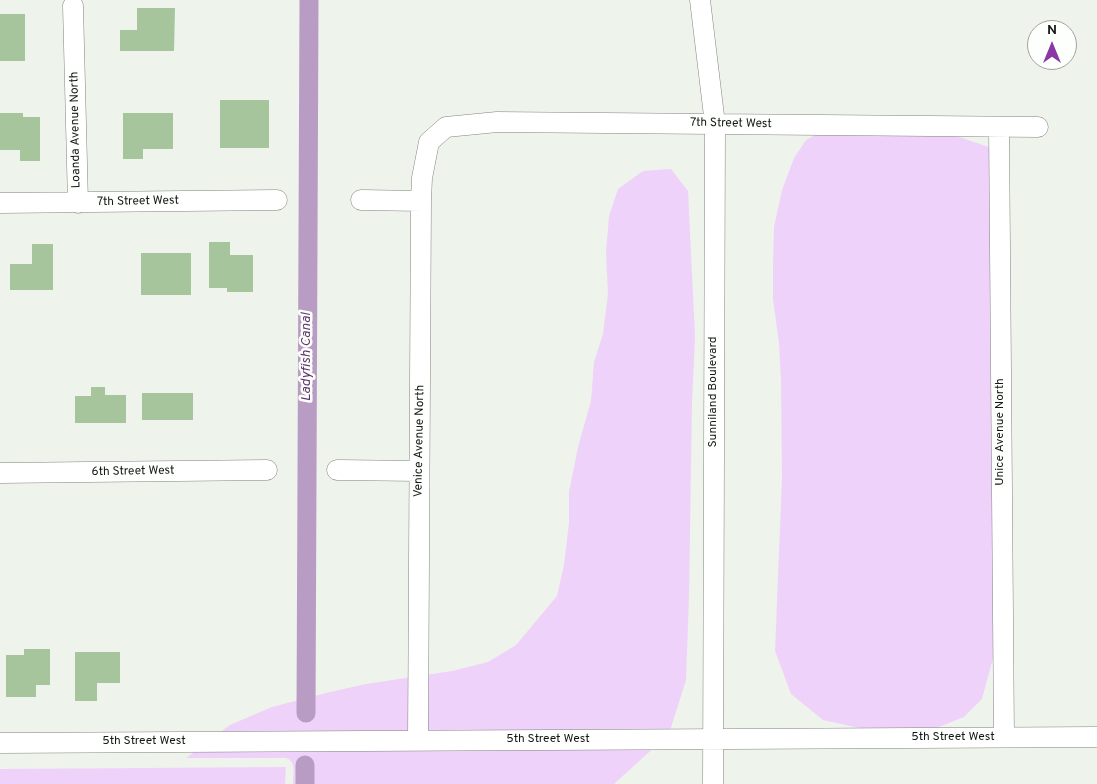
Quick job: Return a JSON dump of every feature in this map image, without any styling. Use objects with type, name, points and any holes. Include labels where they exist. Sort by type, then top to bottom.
[{"type":"street","name":"Sunniland Boulevard","points":[[700,0],[716,124],[713,784]]},
{"type":"street","name":"Loanda Avenue North","points":[[73,6],[78,203]]},
{"type":"street","name":"7th Street West","points":[[429,142],[446,127],[497,122],[1038,127]]},
{"type":"street","name":"Unice Avenue North","points":[[999,127],[1004,737]]},
{"type":"street","name":"Venice Avenue North","points":[[418,740],[421,201],[422,178],[429,142]]},
{"type":"street","name":"7th Street West","points":[[0,203],[277,200]]},
{"type":"street","points":[[361,200],[421,201]]},
{"type":"street","name":"6th Street West","points":[[0,474],[267,470]]},
{"type":"street","points":[[337,470],[419,471]]},
{"type":"street","name":"5th Street West","points":[[0,744],[1097,736]]},
{"type":"shaded area","points":[[929,127],[989,147],[993,185],[995,651],[982,699],[964,717],[934,729],[873,731],[823,720],[791,694],[775,651],[782,478],[781,380],[779,343],[773,299],[774,227],[782,190],[794,158],[806,140],[824,130]]},
{"type":"shaded area","points":[[671,169],[688,191],[695,337],[686,680],[669,734],[614,784],[293,784],[293,765],[286,758],[186,758],[230,725],[272,707],[366,684],[452,671],[488,662],[516,645],[557,596],[564,565],[569,523],[569,492],[578,447],[591,401],[594,362],[603,334],[608,294],[606,253],[609,216],[618,189],[643,171]]},
{"type":"shaded area","points":[[286,767],[285,784],[0,784],[0,769]]},
{"type":"building","points":[[137,8],[175,8],[174,51],[120,51],[120,30],[137,30]]},
{"type":"building","points":[[0,14],[25,14],[25,61],[0,61]]},
{"type":"building","points":[[220,100],[269,100],[269,148],[220,148]]},
{"type":"building","points":[[0,113],[23,113],[23,117],[40,117],[40,161],[20,161],[20,150],[0,150]]},
{"type":"building","points":[[123,113],[173,113],[173,149],[143,149],[143,159],[123,159]]},
{"type":"building","points":[[209,242],[230,242],[230,255],[253,255],[253,292],[227,292],[227,288],[209,288]]},
{"type":"building","points":[[32,244],[53,244],[53,290],[10,290],[10,264],[32,264]]},
{"type":"building","points":[[141,253],[191,253],[191,295],[141,295]]},
{"type":"building","points":[[91,387],[105,387],[105,395],[126,395],[126,423],[75,423],[75,396],[91,396]]},
{"type":"building","points":[[142,393],[193,393],[193,420],[142,420]]},
{"type":"building","points":[[24,649],[50,649],[50,685],[36,685],[36,697],[6,697],[6,655],[24,655]]},
{"type":"building","points":[[75,652],[120,652],[120,683],[97,683],[97,701],[75,701]]},
{"type":"waterway","name":"Ladyfish Canal","points":[[306,713],[309,0]]},
{"type":"waterway","name":"Ladyfish Canal","points":[[305,765],[305,784]]}]
